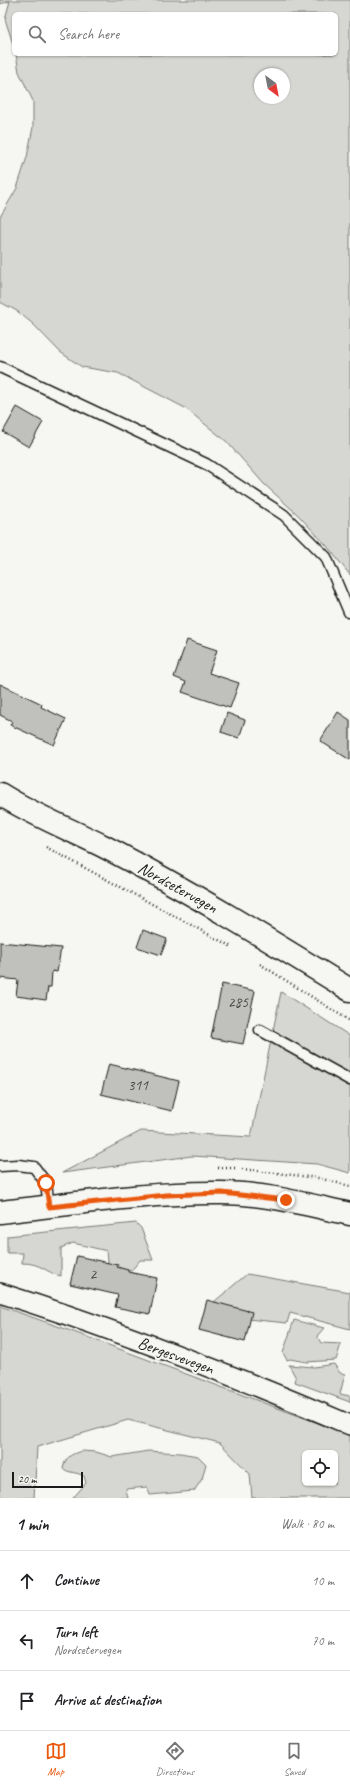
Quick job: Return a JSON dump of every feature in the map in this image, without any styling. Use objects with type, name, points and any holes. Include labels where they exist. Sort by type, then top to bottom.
[{"type":"main road","name":"Nordsetervegen","points":[[0,794],[20,807],[102,846],[233,918],[350,990]]},
{"type":"main road","points":[[0,1212],[166,1195],[222,1193],[286,1200],[350,1214]]},
{"type":"street","name":"Bergesvevegen","points":[[0,1294],[164,1350],[252,1384],[350,1425]]},
{"type":"lane","points":[[0,367],[206,464],[284,515],[326,557],[349,612]]},
{"type":"lane","points":[[260,1030],[350,1080]]},
{"type":"lane","points":[[0,1166],[18,1165],[34,1167],[46,1183],[49,1207]]},
{"type":"path","points":[[45,846],[232,948]]},
{"type":"path","points":[[259,964],[350,1021]]},
{"type":"shaded area","points":[[0,0],[350,0],[350,575],[327,546],[298,515],[264,484],[226,441],[185,408],[118,373],[82,367],[60,352],[33,324],[17,311],[0,302],[0,217],[17,188],[27,157],[33,127],[33,101],[19,72],[16,56],[338,56],[338,12],[12,12],[12,41],[5,19],[10,1],[0,4]]},
{"type":"shaded area","points":[[281,992],[350,1036],[350,1173],[317,1164],[192,1156],[62,1173],[141,1131],[251,1137]]},
{"type":"shaded area","points":[[136,1223],[141,1228],[153,1260],[140,1260],[131,1271],[107,1265],[107,1251],[73,1243],[61,1248],[61,1276],[34,1264],[22,1263],[23,1253],[7,1253],[7,1236]]},
{"type":"shaded area","points":[[247,1274],[350,1292],[350,1329],[290,1313],[287,1323],[208,1315],[215,1301]]},
{"type":"shaded area","points":[[0,1306],[350,1435],[350,1498],[252,1498],[250,1474],[220,1443],[128,1420],[37,1447],[34,1498],[0,1498]]},
{"type":"shaded area","points":[[294,1320],[324,1328],[317,1336],[321,1343],[341,1344],[336,1360],[306,1362],[290,1359],[287,1360],[283,1353]]},
{"type":"shaded area","points":[[334,1364],[340,1373],[345,1374],[340,1394],[350,1396],[350,1402],[295,1382],[296,1378],[289,1365],[314,1367]]},
{"type":"shaded area","points":[[82,1451],[96,1452],[112,1457],[148,1451],[180,1453],[198,1456],[206,1464],[202,1479],[194,1491],[150,1495],[147,1487],[126,1489],[128,1498],[73,1498],[86,1483],[84,1476],[63,1469],[65,1462],[69,1457]]},
{"type":"building","points":[[17,407],[43,422],[29,447],[3,432]]},
{"type":"building","points":[[187,640],[217,650],[209,673],[239,683],[230,708],[182,692],[186,682],[174,677]]},
{"type":"building","points":[[0,684],[42,704],[41,707],[66,719],[54,745],[10,725],[12,721],[0,715]]},
{"type":"building","points":[[338,712],[350,720],[350,760],[320,741]]},
{"type":"building","points":[[227,713],[245,720],[239,738],[221,732]]},
{"type":"building","points":[[143,930],[167,939],[161,955],[137,947]]},
{"type":"building","points":[[0,942],[61,948],[57,972],[52,971],[51,987],[48,987],[46,1000],[16,996],[18,980],[0,978]]},
{"type":"building","points":[[222,984],[255,991],[243,1044],[211,1038]]},
{"type":"building","points":[[109,1064],[179,1081],[172,1111],[101,1094]]},
{"type":"building","points":[[77,1256],[118,1265],[117,1267],[128,1270],[128,1272],[157,1278],[150,1314],[115,1307],[118,1295],[70,1284]]},
{"type":"building","points":[[207,1300],[252,1312],[245,1342],[199,1330]]},
{"type":"route","points":[[46,1183],[49,1207],[166,1195],[222,1193],[286,1200]]}]
